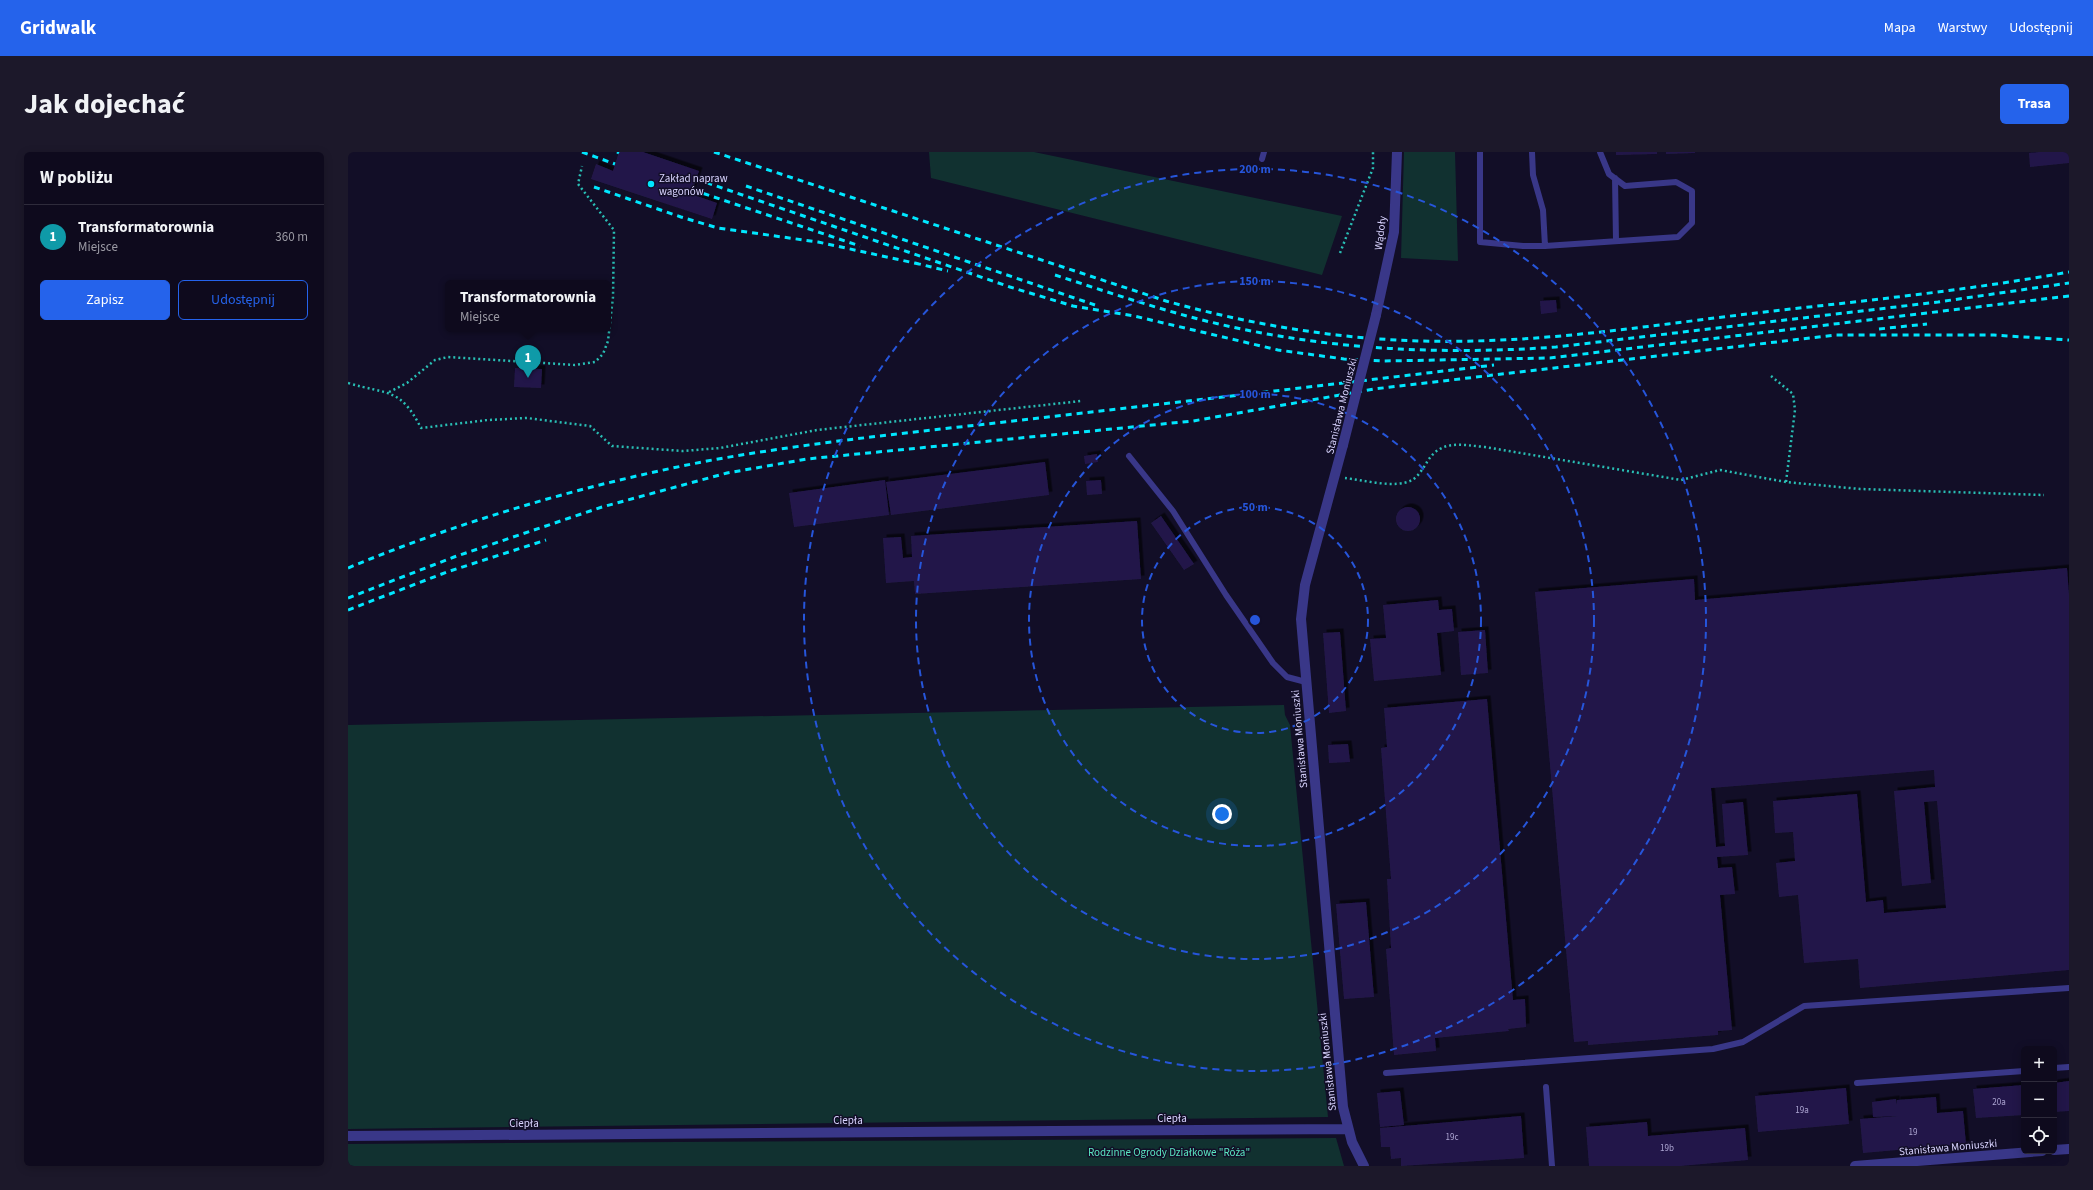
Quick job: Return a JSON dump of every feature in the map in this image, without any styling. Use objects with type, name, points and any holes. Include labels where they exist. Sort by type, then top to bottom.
[{"type":"street","name":"Wądoły","points":[[1376,315],[1385,281],[1394,232],[1397,152]]},
{"type":"street","name":"Stanisława Moniuszki","points":[[1364,1166],[1348,1129],[1343,1107],[1338,1063],[1301,619],[1305,585],[1376,315]]},
{"type":"street","name":"Ciepła","points":[[348,1136],[1348,1129]]},
{"type":"street","points":[[2057,1150],[2069,1149]]},
{"type":"street","name":"Stanisława Moniuszki","points":[[1855,1166],[2021,1153]]},
{"type":"lane","points":[[1262,159],[1264,152]]},
{"type":"lane","points":[[1480,152],[1480,242],[1523,246],[1545,246],[1678,237],[1692,223],[1692,191],[1676,182],[1625,186],[1609,174],[1600,152]]},
{"type":"lane","points":[[1532,152],[1533,175],[1543,210],[1545,246]]},
{"type":"lane","points":[[1615,178],[1616,241]]},
{"type":"lane","points":[[1129,456],[1173,511],[1226,595],[1273,663],[1287,677],[1306,682]]},
{"type":"lane","points":[[1386,1073],[1713,1049],[1743,1042],[1804,1006],[2069,988]]},
{"type":"lane","points":[[2057,1068],[2069,1067]]},
{"type":"lane","points":[[1857,1083],[2021,1071]]},
{"type":"lane","points":[[1546,1086],[1552,1166]]},
{"type":"path","points":[[1340,253],[1373,168],[1373,152]]},
{"type":"path","points":[[582,166],[578,184],[614,230],[613,297],[611,315]]},
{"type":"path","points":[[388,392],[407,383],[430,363],[448,357],[575,365],[595,362],[602,354],[608,341],[609,332]]},
{"type":"path","points":[[1771,376],[1793,394],[1795,410],[1786,482]]},
{"type":"path","points":[[348,383],[370,390],[388,392],[407,405],[421,428],[488,420],[526,418],[590,426],[612,446],[683,451],[720,448],[817,430],[1081,401]]},
{"type":"path","points":[[1335,475],[1397,485],[1412,480],[1433,453],[1440,447],[1460,445],[1485,447],[1681,480],[1720,470],[1786,482],[1860,489],[2044,495]]},
{"type":"green space","points":[[929,152],[1034,152],[1342,216],[1322,275],[931,178]]},
{"type":"green space","points":[[1404,152],[1455,152],[1458,261],[1401,258]]},
{"type":"green space","points":[[1284,705],[1285,715],[1290,725],[1328,1117],[348,1129],[348,725]]},
{"type":"green space","name":"Rodzinne Ogrody Działkowe \"Róża\"","points":[[1336,1138],[1344,1166],[348,1166],[348,1144]]},
{"type":"building","name":"Zakład napraw wagonów","points":[[619,152],[643,152],[699,171],[691,194],[717,203],[712,219],[591,179],[596,164],[613,171]]},
{"type":"building","points":[[1616,152],[1657,152],[1657,154],[1616,155]]},
{"type":"building","points":[[1666,152],[1695,152],[1695,153],[1666,154]]},
{"type":"building","points":[[2069,152],[2069,163],[2030,167],[2029,153]]},
{"type":"building","points":[[1556,300],[1557,312],[1541,314],[1540,301]]},
{"type":"building","points":[[515,368],[542,369],[541,388],[514,387]]},
{"type":"building","points":[[1097,454],[1098,462],[1085,464],[1084,456]]},
{"type":"building","points":[[1045,462],[1049,495],[891,515],[886,482]]},
{"type":"building","points":[[885,480],[889,515],[794,527],[789,493]]},
{"type":"building","points":[[1101,480],[1102,494],[1087,495],[1086,481]]},
{"type":"building","points":[[1408,507],[1413,508],[1419,514],[1419,524],[1413,530],[1408,531],[1403,530],[1397,524],[1396,519],[1397,514],[1403,508]]},
{"type":"building","points":[[1161,516],[1194,564],[1184,570],[1151,523]]},
{"type":"building","points":[[1137,521],[1141,579],[915,594],[914,581],[886,583],[883,538],[901,537],[903,558],[912,557],[911,536]]},
{"type":"building","points":[[2067,568],[2069,595],[2069,970],[1860,988],[1858,959],[1804,963],[1798,895],[1779,897],[1776,863],[1795,861],[1793,832],[1775,833],[1773,801],[1857,794],[1866,902],[1883,900],[1884,913],[1946,908],[1937,801],[1924,802],[1931,883],[1902,886],[1894,791],[1935,787],[1934,770],[1711,788],[1716,847],[1725,846],[1722,804],[1743,802],[1748,855],[1717,857],[1718,868],[1732,867],[1735,894],[1720,895],[1732,1030],[1718,1031],[1718,1035],[1588,1045],[1588,1041],[1574,1042],[1535,592],[1694,579],[1695,600]]},
{"type":"building","points":[[1438,600],[1439,610],[1452,609],[1454,631],[1437,633],[1441,675],[1374,681],[1370,639],[1386,638],[1383,605]]},
{"type":"building","points":[[1485,630],[1488,673],[1461,675],[1458,632]]},
{"type":"building","points":[[1340,632],[1346,711],[1329,713],[1323,633]]},
{"type":"building","points":[[1487,699],[1513,1000],[1525,999],[1526,1027],[1508,1029],[1509,1031],[1435,1038],[1436,1051],[1394,1055],[1386,949],[1391,948],[1387,879],[1391,879],[1381,748],[1387,747],[1384,708]]},
{"type":"building","points":[[1348,744],[1350,762],[1329,763],[1328,745]]},
{"type":"building","points":[[1366,902],[1374,997],[1344,999],[1336,904]]},
{"type":"building","points":[[2069,1081],[2069,1111],[2057,1112],[2057,1083]]},
{"type":"building","points":[[2021,1085],[2021,1115],[1976,1118],[1973,1089]]},
{"type":"building","points":[[1846,1088],[1849,1124],[1758,1132],[1755,1096]]},
{"type":"building","points":[[1400,1091],[1404,1125],[1380,1127],[1377,1093]]},
{"type":"building","points":[[1936,1097],[1937,1113],[1963,1111],[1966,1144],[1863,1153],[1860,1119],[1898,1116],[1873,1117],[1872,1102],[1896,1099],[1897,1105],[1897,1100]]},
{"type":"building","points":[[1521,1116],[1524,1158],[1401,1166],[1401,1158],[1391,1159],[1390,1147],[1381,1147],[1380,1128]]},
{"type":"building","points":[[1647,1122],[1648,1136],[1745,1128],[1748,1160],[1680,1166],[1589,1166],[1586,1127]]},
{"type":"railway","points":[[582,152],[615,164]]},
{"type":"railway","points":[[714,152],[1166,301],[1204,311],[1280,327],[1357,337],[1395,340],[1473,341],[1509,340],[1580,334],[1952,290],[2069,272]]},
{"type":"railway","points":[[696,179],[1010,287],[1073,306],[1134,316],[1278,350],[1344,359],[1383,361],[1550,358],[2069,296]]},
{"type":"railway","points":[[746,186],[1095,305]]},
{"type":"railway","points":[[594,187],[718,228],[818,242],[919,264]]},
{"type":"railway","points":[[693,190],[860,246]]},
{"type":"railway","points":[[915,263],[948,271]]},
{"type":"railway","points":[[1055,275],[1139,302],[1223,325],[1306,340],[1347,345],[1430,350],[1556,347],[1938,302],[2069,283]]},
{"type":"railway","points":[[1879,329],[1927,324]]},
{"type":"railway","points":[[348,598],[454,557],[602,507],[727,473],[807,459],[1193,421],[1374,389],[1836,335],[1994,335],[2069,340]]},
{"type":"railway","points":[[348,568],[436,534],[480,519],[570,493],[615,481],[746,454],[864,438],[1494,365]]},
{"type":"railway","points":[[348,610],[447,572],[546,540]]},
{"type":"place","name":"Zakład napraw wagonów","points":[[651,184]]},
{"type":"place","name":"Transformatorownia","points":[[528,378]]}]
